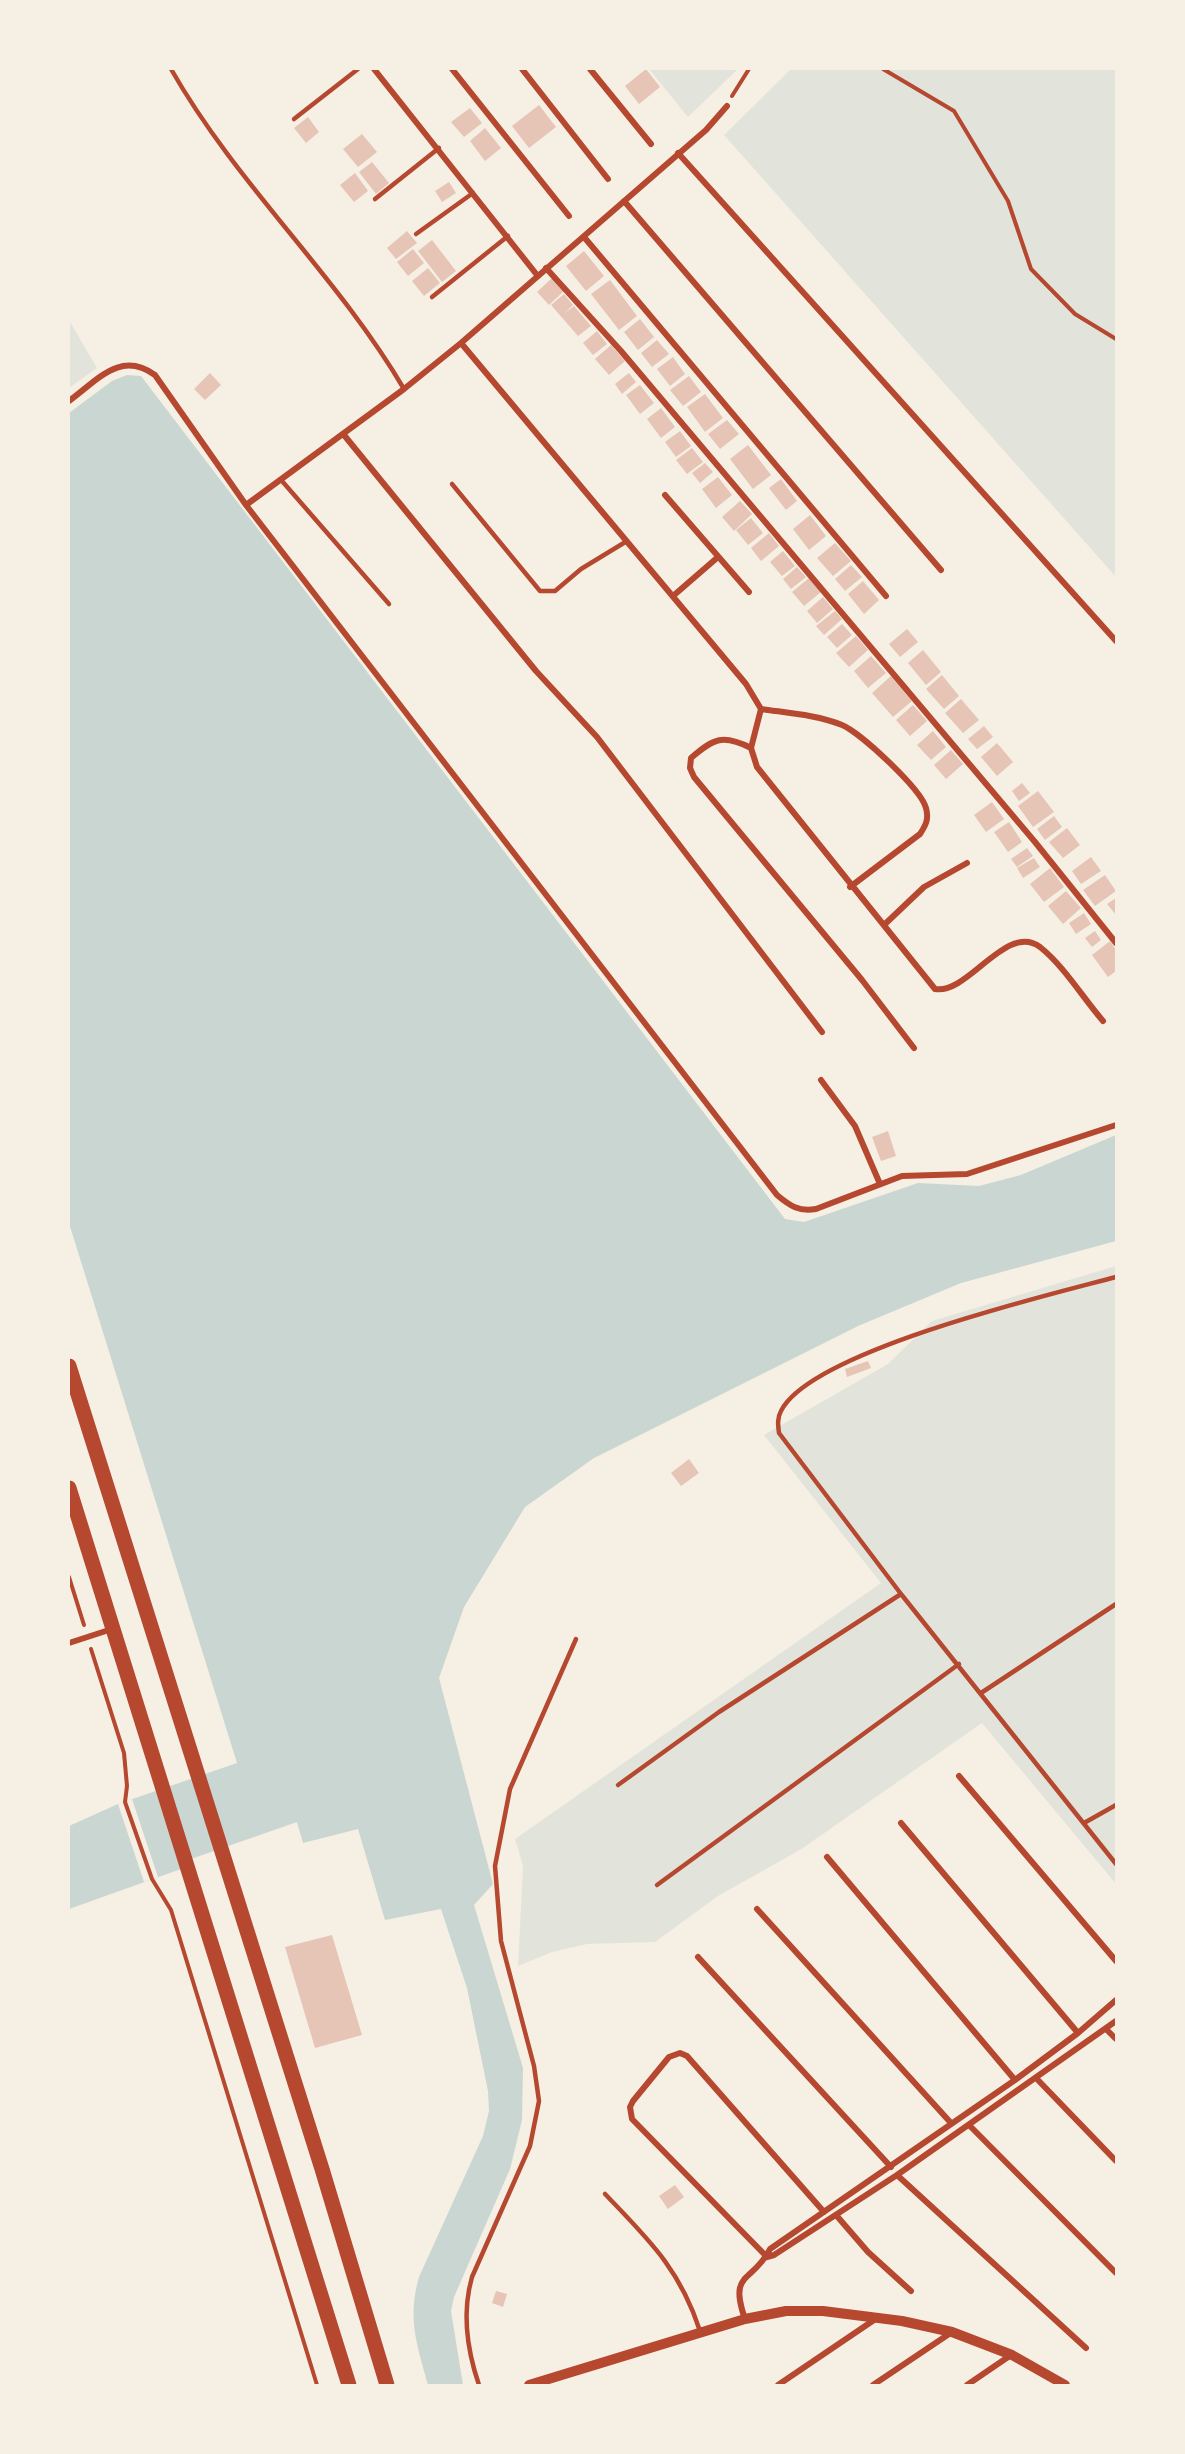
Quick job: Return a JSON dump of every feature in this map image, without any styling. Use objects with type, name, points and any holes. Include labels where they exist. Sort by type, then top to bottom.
[{"type":"main road","points":[[69,1366],[387,2385]]},
{"type":"main road","points":[[69,1488],[349,2385]]},
{"type":"street","points":[[375,69],[537,275]]},
{"type":"street","points":[[452,69],[569,216]]},
{"type":"street","points":[[522,69],[608,179]]},
{"type":"street","points":[[590,69],[651,144]]},
{"type":"street","points":[[246,505],[344,435],[461,343],[706,130],[727,106]]},
{"type":"street","points":[[678,153],[1116,640]]},
{"type":"street","points":[[624,201],[941,570]]},
{"type":"street","points":[[584,237],[886,596]]},
{"type":"street","points":[[546,268],[621,351],[997,796],[1116,944]]},
{"type":"street","points":[[461,343],[746,684],[761,709],[751,748],[756,766],[850,887],[935,989],[951,990],[990,957],[1016,943],[1038,945],[1103,1021]]},
{"type":"street","points":[[69,401],[110,371],[126,363],[142,365],[155,375],[246,505],[777,1195],[789,1205],[803,1211],[816,1209],[902,1176],[967,1174],[1116,1125]]},
{"type":"street","points":[[344,435],[536,671],[597,737],[822,1032]]},
{"type":"street","points":[[665,495],[749,592]]},
{"type":"street","points":[[673,596],[718,557]]},
{"type":"street","points":[[761,709],[827,720],[858,734],[902,775],[925,805],[927,823],[920,834],[850,887]]},
{"type":"street","points":[[751,748],[725,738],[717,740],[691,758],[690,768],[694,777],[862,980],[914,1048]]},
{"type":"street","points":[[884,925],[924,887],[968,863]]},
{"type":"street","points":[[821,1080],[855,1126],[880,1184]]},
{"type":"street","points":[[69,1643],[112,1629]]},
{"type":"street","points":[[959,1776],[1116,1961]]},
{"type":"street","points":[[901,1823],[1078,2033]]},
{"type":"street","points":[[827,1857],[1015,2080]]},
{"type":"street","points":[[756,1910],[951,2123]]},
{"type":"street","points":[[698,1957],[891,2168]]},
{"type":"street","points":[[767,2257],[770,2249],[891,2168],[951,2123],[1015,2080],[1078,2033],[1116,2000]]},
{"type":"street","points":[[745,2319],[738,2299],[739,2288],[742,2280],[767,2257],[774,2255],[897,2175],[1116,2021]]},
{"type":"street","points":[[1106,2029],[1116,2039]]},
{"type":"street","points":[[767,2257],[632,2119],[630,2107],[669,2057],[680,2053],[687,2056],[824,2212]]},
{"type":"street","points":[[1036,2078],[1116,2161]]},
{"type":"street","points":[[969,2125],[1116,2273]]},
{"type":"street","points":[[897,2175],[1086,2348]]},
{"type":"street","points":[[836,2215],[868,2252],[911,2291]]},
{"type":"street","points":[[529,2385],[745,2319],[795,2311],[822,2311],[878,2318],[952,2332],[1012,2355],[1056,2383]]},
{"type":"street","points":[[778,2385],[878,2318]]},
{"type":"street","points":[[873,2385],[952,2332]]},
{"type":"street","points":[[967,2385],[1012,2355]]},
{"type":"lane","points":[[171,69],[193,108],[220,147],[370,333],[404,389]]},
{"type":"lane","points":[[294,119],[358,69]]},
{"type":"lane","points":[[375,199],[439,148]]},
{"type":"lane","points":[[416,234],[473,193]]},
{"type":"lane","points":[[432,297],[508,236]]},
{"type":"lane","points":[[282,481],[389,604]]},
{"type":"lane","points":[[452,484],[540,591],[555,591],[581,568],[627,541]]},
{"type":"lane","points":[[1115,1280],[947,1324],[876,1349],[834,1367],[795,1395],[781,1410],[777,1421],[779,1433],[901,1594],[1116,1864]]},
{"type":"lane","points":[[618,1785],[718,1712],[901,1594]]},
{"type":"lane","points":[[981,1693],[1116,1604]]},
{"type":"lane","points":[[479,2385],[466,2326],[466,2298],[472,2277],[530,2146],[539,2101],[534,2066],[501,1941],[495,1866],[510,1789],[576,1639]]},
{"type":"lane","points":[[657,1885],[959,1665]]},
{"type":"lane","points":[[1084,1823],[1116,1805]]},
{"type":"lane","points":[[605,2194],[661,2253],[677,2277],[700,2334]]},
{"type":"path","points":[[727,106],[749,69]]},
{"type":"path","points":[[884,69],[954,111],[1008,201],[1032,269],[1075,314],[1116,339]]},
{"type":"path","points":[[69,1577],[124,1753],[127,1769],[125,1802],[152,1879],[171,1910],[317,2385]]},
{"type":"shaded area","points":[[649,69],[738,69],[688,117]]},
{"type":"shaded area","points":[[791,69],[1116,69],[1116,577],[724,135]]},
{"type":"shaded area","points":[[69,320],[97,368],[69,388]]},
{"type":"shaded area","points":[[127,375],[141,376],[785,1219],[804,1222],[918,1183],[979,1186],[1021,1175],[1116,1135],[1116,1241],[961,1283],[858,1326],[594,1458],[525,1507],[464,1607],[439,1678],[493,1884],[474,1905],[523,2068],[522,2120],[510,2169],[454,2297],[451,2311],[463,2385],[428,2385],[417,2344],[414,2319],[415,2292],[419,2277],[483,2136],[489,2111],[488,2091],[467,1988],[441,1909],[385,1920],[358,1829],[303,1843],[297,1822],[191,1859],[181,1869],[69,1909],[69,1826],[118,1804],[237,1763],[69,1223],[69,413],[112,381]]},
{"type":"shaded area","points":[[1116,1266],[1116,1884],[982,1723],[800,1850],[718,1896],[655,1942],[587,1944],[552,1952],[518,1966],[523,1866],[515,1839],[881,1583],[764,1435],[888,1364],[932,1321]]},
{"type":"pier","points":[[132,1799],[158,1877],[144,1882],[118,1804]]},
{"type":"building","points":[[646,69],[660,87],[639,104],[625,86]]},
{"type":"building","points":[[539,105],[556,127],[529,148],[512,126]]},
{"type":"building","points":[[470,108],[482,123],[464,137],[451,122]]},
{"type":"building","points":[[308,117],[319,132],[306,143],[294,128]]},
{"type":"building","points":[[485,128],[501,148],[485,161],[470,141]]},
{"type":"building","points":[[362,134],[377,152],[358,167],[343,149]]},
{"type":"building","points":[[372,162],[389,183],[376,194],[359,172]]},
{"type":"building","points":[[355,173],[368,191],[354,202],[340,185]]},
{"type":"building","points":[[449,182],[456,193],[442,202],[435,191]]},
{"type":"building","points":[[407,231],[417,243],[396,259],[387,248]]},
{"type":"building","points":[[432,240],[456,271],[442,282],[418,251]]},
{"type":"building","points":[[413,249],[424,263],[408,276],[397,262]]},
{"type":"building","points":[[584,251],[604,276],[586,291],[566,266]]},
{"type":"building","points":[[428,268],[440,283],[424,296],[412,281]]},
{"type":"building","points":[[552,278],[564,291],[549,305],[537,292]]},
{"type":"building","points":[[610,280],[637,316],[619,330],[591,294]]},
{"type":"building","points":[[564,294],[573,305],[565,313],[574,306],[591,326],[578,336],[551,305]]},
{"type":"building","points":[[640,319],[654,337],[638,350],[624,332]]},
{"type":"building","points":[[597,331],[607,344],[593,355],[583,343]]},
{"type":"building","points":[[657,340],[669,354],[652,367],[641,353]]},
{"type":"building","points":[[611,345],[625,361],[609,375],[595,359]]},
{"type":"building","points":[[673,357],[685,374],[670,386],[657,369]]},
{"type":"building","points":[[210,373],[221,385],[205,400],[194,389]]},
{"type":"building","points":[[629,373],[636,382],[622,394],[615,384]]},
{"type":"building","points":[[689,376],[701,392],[683,406],[670,390]]},
{"type":"building","points":[[640,385],[654,403],[640,414],[626,395]]},
{"type":"building","points":[[705,394],[723,418],[705,432],[687,407]]},
{"type":"building","points":[[661,408],[675,427],[661,438],[647,419]]},
{"type":"building","points":[[727,420],[739,434],[720,449],[708,434]]},
{"type":"building","points":[[680,431],[691,446],[676,457],[665,442]]},
{"type":"building","points":[[748,445],[771,475],[753,489],[730,459]]},
{"type":"building","points":[[692,448],[703,462],[687,474],[676,460]]},
{"type":"building","points":[[705,463],[713,472],[700,483],[692,473]]},
{"type":"building","points":[[718,477],[732,495],[716,508],[702,489]]},
{"type":"building","points":[[781,479],[797,501],[786,510],[769,488]]},
{"type":"building","points":[[740,501],[752,514],[734,531],[722,517]]},
{"type":"building","points":[[810,515],[826,536],[809,550],[793,529]]},
{"type":"building","points":[[751,518],[763,533],[748,545],[736,530]]},
{"type":"building","points":[[769,533],[779,546],[761,561],[751,548]]},
{"type":"building","points":[[835,543],[851,561],[833,576],[817,558]]},
{"type":"building","points":[[783,551],[795,566],[782,576],[770,562]]},
{"type":"building","points":[[851,565],[862,577],[845,591],[835,579]]},
{"type":"building","points":[[797,567],[806,577],[791,589],[783,579]]},
{"type":"building","points":[[809,578],[821,592],[804,606],[792,592]]},
{"type":"building","points":[[863,581],[879,600],[864,614],[848,594]]},
{"type":"building","points":[[823,597],[833,609],[817,623],[807,611]]},
{"type":"building","points":[[835,611],[842,619],[824,635],[816,626]]},
{"type":"building","points":[[842,624],[852,635],[837,648],[827,637]]},
{"type":"building","points":[[907,629],[918,642],[900,657],[889,644]]},
{"type":"building","points":[[856,636],[868,650],[849,667],[836,653]]},
{"type":"building","points":[[923,650],[941,672],[926,685],[908,663]]},
{"type":"building","points":[[871,656],[886,673],[868,688],[854,671]]},
{"type":"building","points":[[942,675],[959,696],[944,709],[926,689]]},
{"type":"building","points":[[891,676],[912,701],[893,717],[872,693]]},
{"type":"building","points":[[961,699],[979,720],[963,733],[945,713]]},
{"type":"building","points":[[913,705],[927,721],[910,736],[896,720]]},
{"type":"building","points":[[984,726],[993,737],[977,749],[968,739]]},
{"type":"building","points":[[933,731],[946,747],[931,760],[917,745]]},
{"type":"building","points":[[997,743],[1013,762],[997,776],[981,757]]},
{"type":"building","points":[[951,750],[963,764],[946,779],[934,765]]},
{"type":"building","points":[[1022,783],[1030,793],[1019,801],[1012,791]]},
{"type":"building","points":[[1038,791],[1054,812],[1033,827],[1018,806]]},
{"type":"building","points":[[992,802],[1004,819],[986,832],[974,815]]},
{"type":"building","points":[[1054,816],[1062,827],[1045,840],[1037,829]]},
{"type":"building","points":[[1009,822],[1022,842],[1008,852],[994,832]]},
{"type":"building","points":[[1067,828],[1080,845],[1063,858],[1049,842]]},
{"type":"building","points":[[1027,848],[1033,856],[1017,867],[1011,859]]},
{"type":"building","points":[[1091,857],[1101,871],[1081,884],[1072,871]]},
{"type":"building","points":[[1034,858],[1040,867],[1023,878],[1017,868]]},
{"type":"building","points":[[1050,868],[1064,887],[1044,902],[1030,884]]},
{"type":"building","points":[[1105,875],[1116,891],[1095,906],[1083,890]]},
{"type":"building","points":[[1066,891],[1081,908],[1063,924],[1048,906]]},
{"type":"building","points":[[1116,898],[1116,915],[1107,904]]},
{"type":"building","points":[[1084,913],[1091,924],[1076,934],[1069,923]]},
{"type":"building","points":[[1095,931],[1101,940],[1092,947],[1085,938]]},
{"type":"building","points":[[1110,941],[1116,950],[1116,971],[1108,977],[1092,955]]},
{"type":"building","points":[[888,1131],[896,1156],[881,1161],[872,1137]]},
{"type":"building","points":[[868,1361],[871,1368],[847,1377],[845,1369]]},
{"type":"building","points":[[689,1459],[699,1473],[681,1486],[671,1473]]},
{"type":"building","points":[[332,1935],[362,2035],[315,2048],[285,1947]]},
{"type":"building","points":[[675,2185],[684,2197],[668,2209],[659,2196]]},
{"type":"building","points":[[496,2291],[507,2294],[503,2307],[492,2303]]}]
